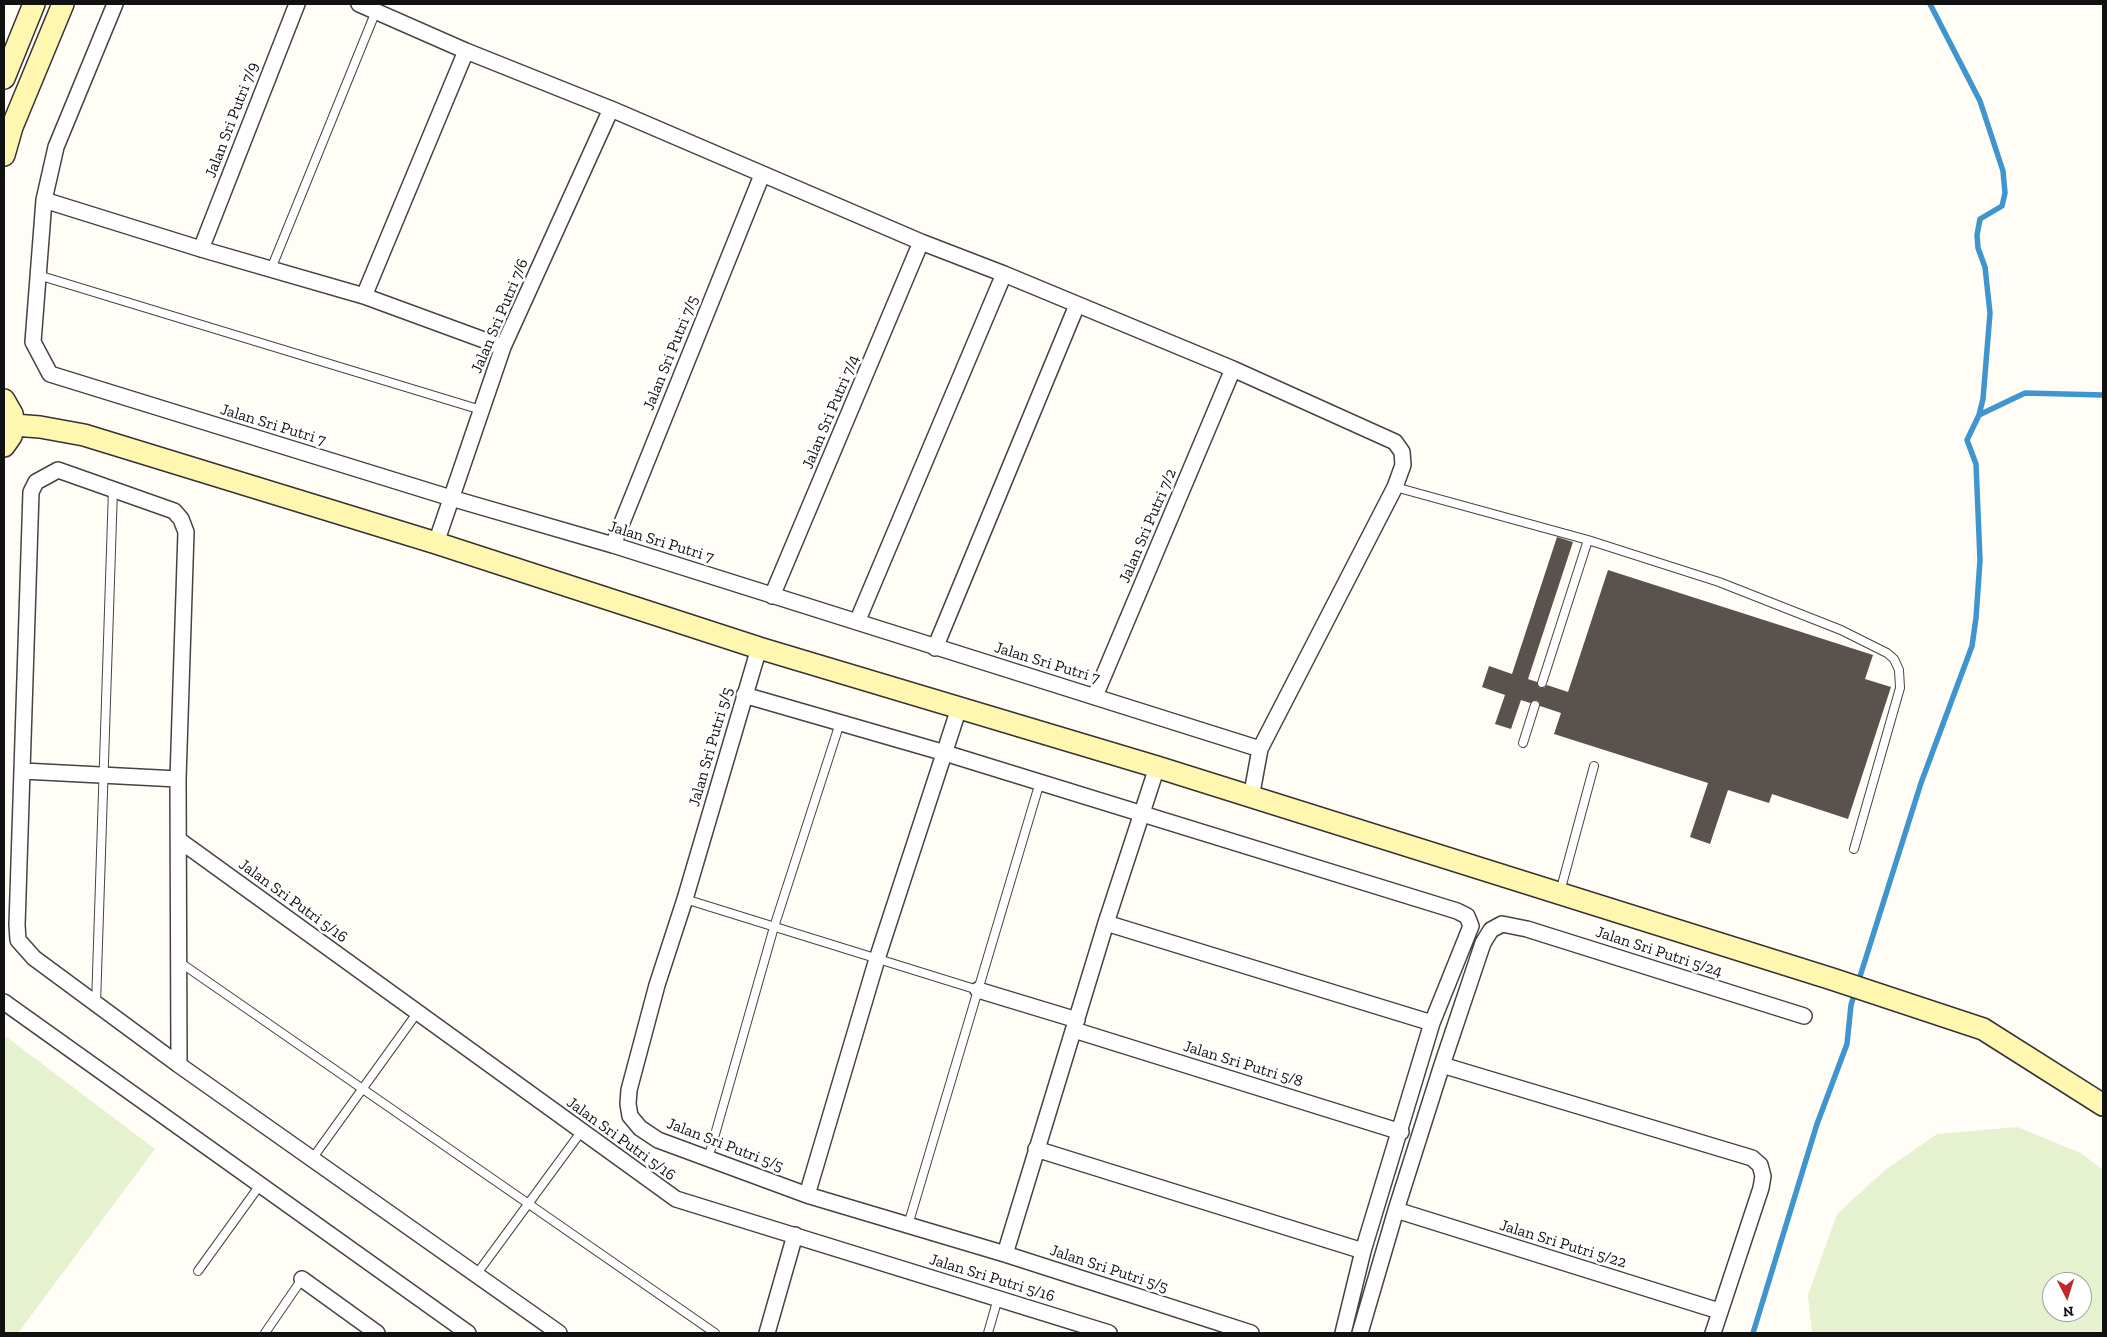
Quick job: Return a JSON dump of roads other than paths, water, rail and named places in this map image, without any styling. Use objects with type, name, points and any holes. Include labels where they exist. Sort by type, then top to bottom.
[{"type":"street","points":[[4,78],[34,4]]},
{"type":"street","points":[[4,155],[12,128],[63,4]]},
{"type":"street","points":[[38,275],[44,200],[56,147],[115,4]]},
{"type":"street","name":"Jalan Sri Putri 7/9","points":[[201,249],[297,4]]},
{"type":"street","points":[[359,4],[466,51],[611,109],[921,242],[1004,274],[1233,369],[1395,442],[1402,452],[1402,465],[1395,487],[1260,749],[1251,798]]},
{"type":"street","points":[[364,296],[466,51]]},
{"type":"street","name":"Jalan Sri Putri 7/6","points":[[436,543],[503,347],[611,109]]},
{"type":"street","name":"Jalan Sri Putri 7/5","points":[[613,545],[762,175]]},
{"type":"street","points":[[44,200],[201,249],[364,296],[503,347]]},
{"type":"street","name":"Jalan Sri Putri 7/4","points":[[772,596],[921,242]]},
{"type":"street","points":[[857,622],[1004,274]]},
{"type":"street","name":"Jalan Sri Putri 7","points":[[38,275],[33,342],[50,374],[451,498],[613,545],[1260,749]]},
{"type":"street","points":[[935,648],[1077,305]]},
{"type":"street","name":"Jalan Sri Putri 7/2","points":[[1095,696],[1233,369]]},
{"type":"street","points":[[4,400],[12,414],[14,425],[4,446]]},
{"type":"street","points":[[14,425],[40,427],[84,435],[436,543],[759,648],[1157,768],[1832,979],[1983,1029],[2103,1105]]},
{"type":"street","points":[[179,1065],[178,778],[186,532],[181,519],[174,511],[58,470],[36,482],[31,492],[18,940],[34,958],[179,1065],[560,1333]]},
{"type":"street","name":"Jalan Sri Putri 5/5","points":[[759,648],[685,899],[657,985],[628,1090],[630,1116],[640,1128],[658,1140],[807,1195],[1005,1254],[1251,1333]]},
{"type":"street","points":[[744,695],[1040,782],[1457,911],[1467,916],[1471,926],[1432,1023],[1363,1251],[1343,1333]]},
{"type":"street","points":[[807,1195],[877,959],[958,708]]},
{"type":"street","points":[[1005,1254],[1106,923],[1157,768]]},
{"type":"street","points":[[23,771],[178,778]]},
{"type":"street","name":"Jalan Sri Putri 5/16","points":[[179,840],[676,1199],[1109,1333]]},
{"type":"street","points":[[1106,923],[1432,1023]]},
{"type":"street","name":"Jalan Sri Putri 5/24","points":[[1442,1065],[1483,943],[1491,930],[1502,924],[1527,929],[1804,1016]]},
{"type":"street","name":"Jalan Sri Putri 5/8","points":[[978,990],[1076,1025],[1400,1132]]},
{"type":"street","points":[[4,1002],[468,1333]]},
{"type":"street","points":[[1360,1333],[1396,1210],[1442,1065],[1752,1158],[1760,1165],[1763,1176],[1761,1188],[1713,1333]]},
{"type":"street","points":[[1036,1149],[1363,1251]]},
{"type":"street","name":"Jalan Sri Putri 5/22","points":[[1396,1210],[1719,1311]]},
{"type":"street","points":[[767,1333],[795,1235]]},
{"type":"street","points":[[302,1279],[377,1333]]},
{"type":"lane","points":[[271,269],[376,11]]},
{"type":"lane","points":[[38,275],[481,410]]},
{"type":"lane","points":[[1395,487],[1588,540],[1727,585],[1841,630],[1877,647],[1894,659],[1899,670],[1900,688],[1854,849]]},
{"type":"lane","points":[[96,1004],[102,775],[113,489]]},
{"type":"lane","points":[[1542,683],[1588,540]]},
{"type":"lane","points":[[1523,743],[1535,705]]},
{"type":"lane","points":[[708,1159],[774,927],[840,723]]},
{"type":"lane","points":[[1559,894],[1594,766]]},
{"type":"lane","points":[[908,1225],[1040,782]]},
{"type":"lane","points":[[685,899],[978,990]]},
{"type":"lane","points":[[178,961],[715,1333]]},
{"type":"lane","points":[[312,1159],[417,1013]]},
{"type":"lane","points":[[476,1275],[581,1132]]},
{"type":"lane","points":[[198,1271],[260,1185]]},
{"type":"lane","points":[[265,1333],[302,1279]]},
{"type":"lane","points":[[988,1333],[998,1298]]},
{"type":"waterway","points":[[1753,1333],[1817,1124],[1847,1044],[1851,1005],[1921,783],[1972,646],[1976,618],[1980,560],[1976,464],[1967,440],[1979,415],[1983,399],[1990,313],[1985,267],[1978,248],[1977,235],[1980,219],[2002,206],[2005,193],[2003,171],[1980,101],[1930,4]]},
{"type":"waterway","points":[[1979,415],[2025,393],[2103,395]]}]
